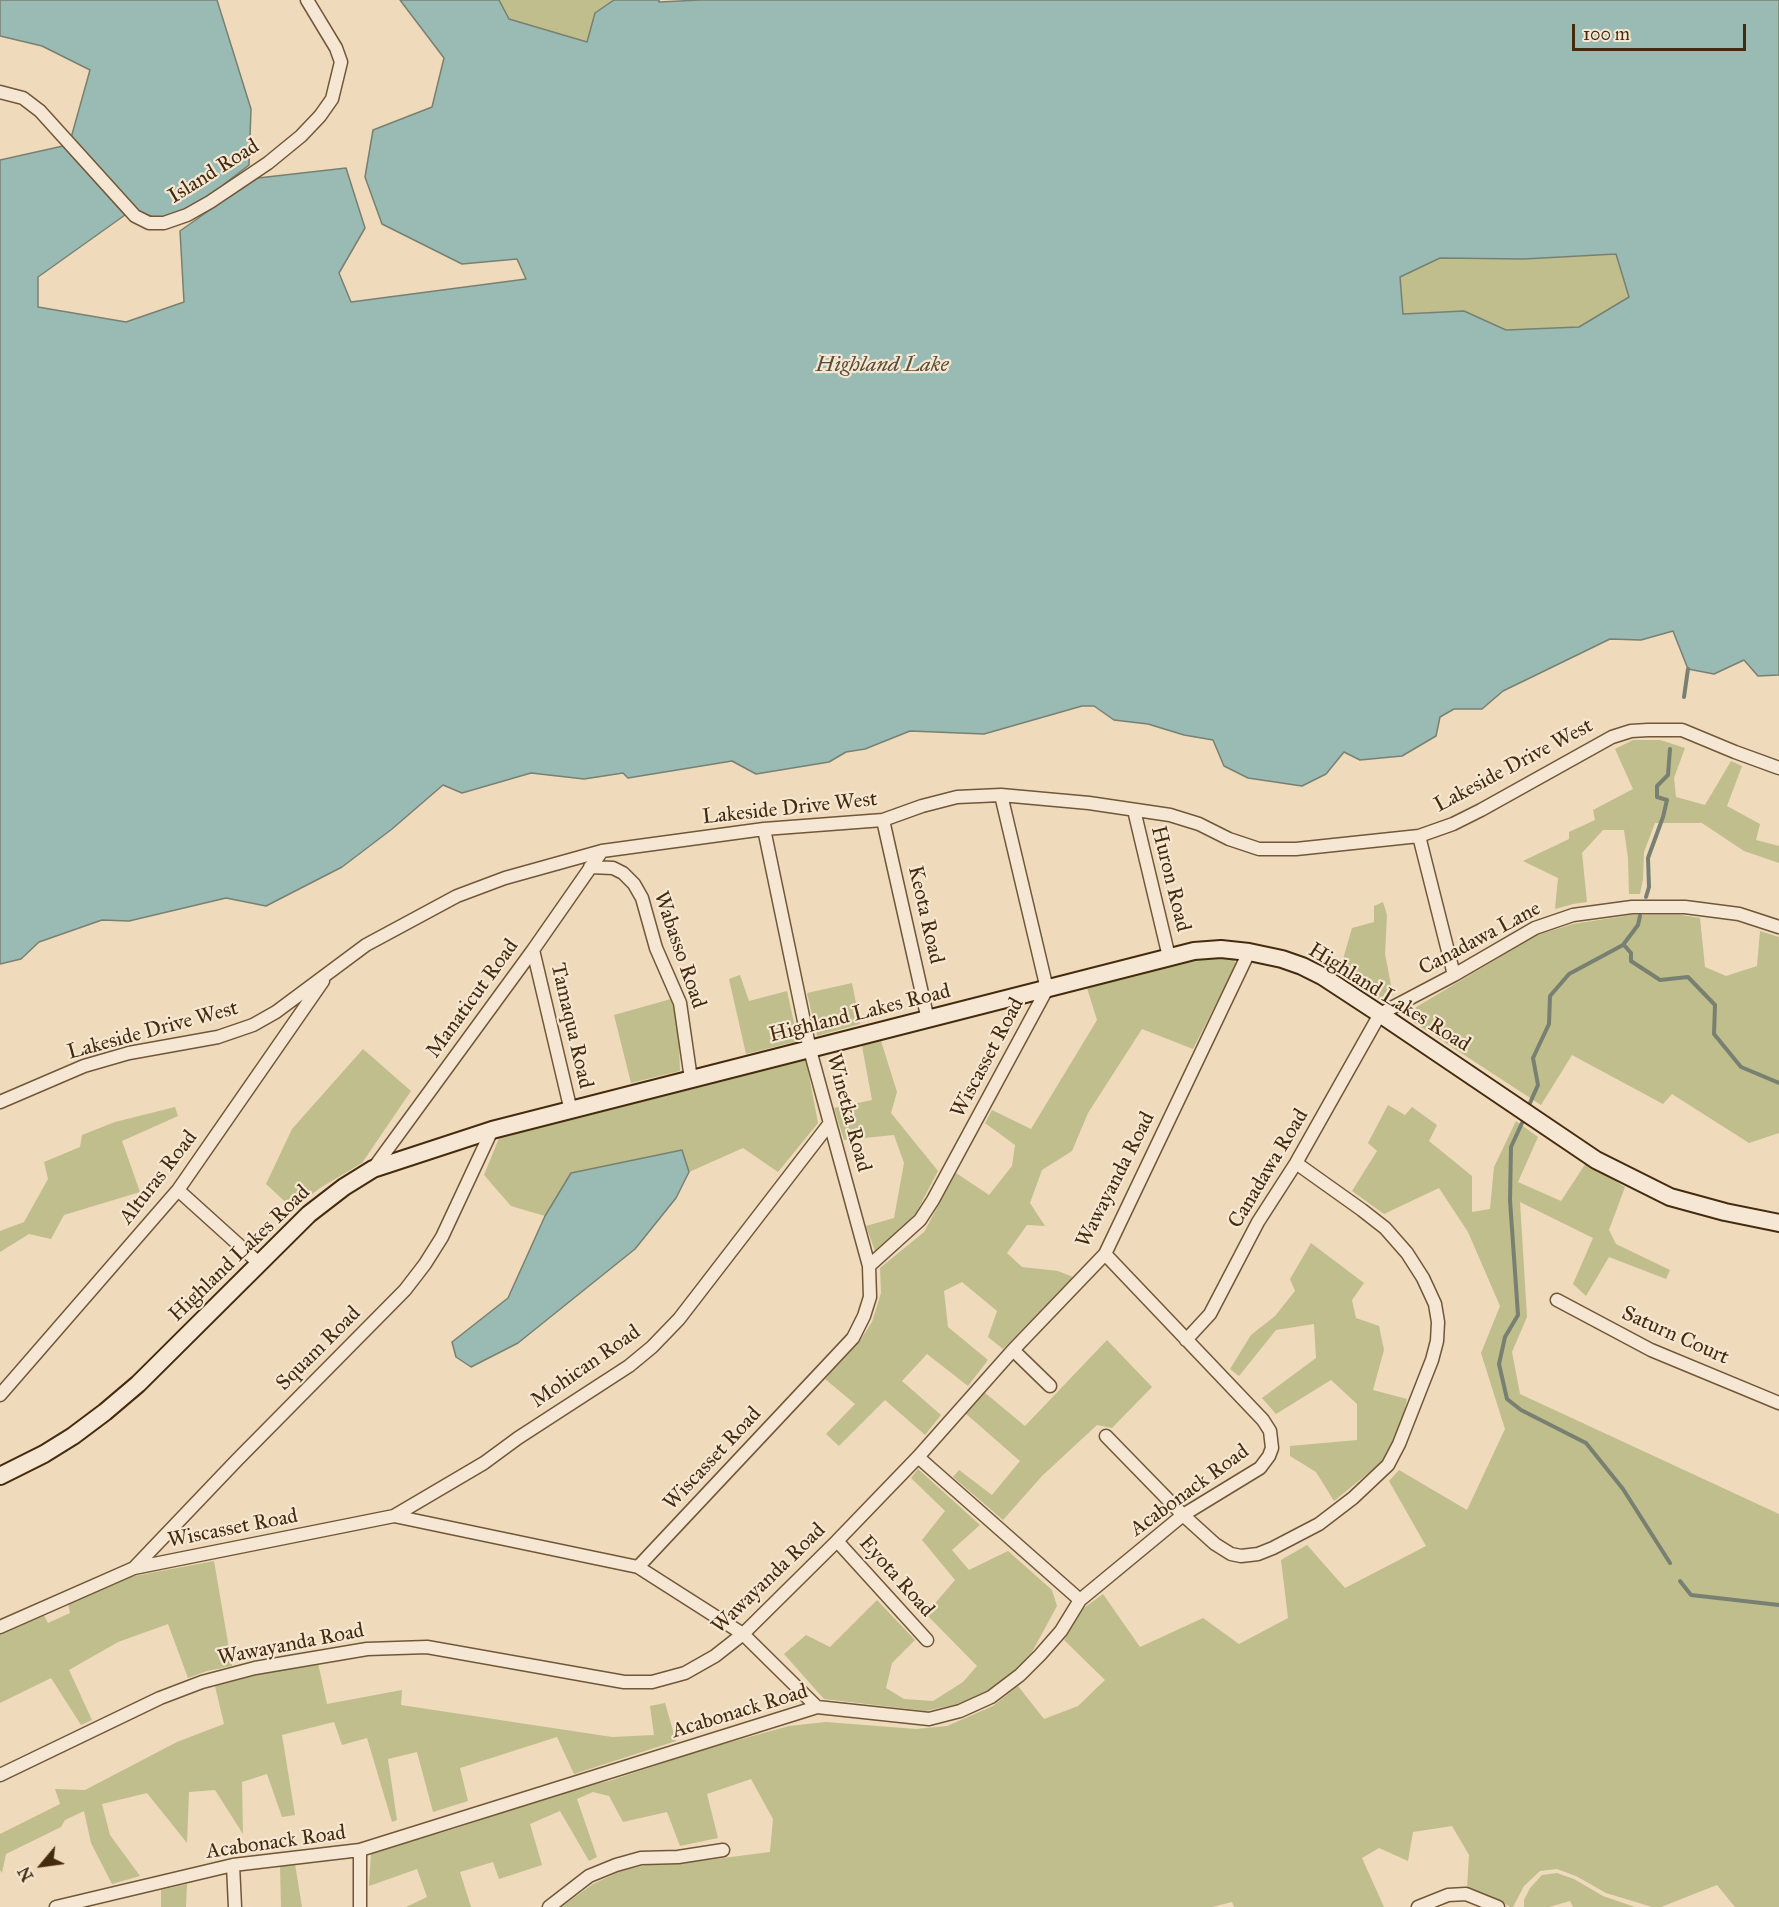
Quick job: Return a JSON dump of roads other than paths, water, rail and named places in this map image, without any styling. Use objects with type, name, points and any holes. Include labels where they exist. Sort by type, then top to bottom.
[{"type":"street","name":"Island Road","points":[[0,92],[23,98],[40,111],[135,216],[149,223],[164,224],[187,215],[210,202],[268,163],[300,136],[320,116],[332,99],[341,62],[336,48],[307,0]]},
{"type":"street","name":"Lakeside Drive West","points":[[0,1102],[95,1063],[129,1053],[218,1037],[253,1024],[276,1012],[366,945],[457,896],[505,878],[602,851],[764,830],[883,820],[957,797],[1001,795],[1089,803],[1170,815],[1199,824],[1228,839],[1259,849],[1296,849],[1419,836],[1453,824],[1612,737],[1648,729],[1682,730],[1779,768]]},
{"type":"street","name":"Wiscasset Road","points":[[0,1627],[134,1568],[394,1516],[638,1567],[853,1338],[870,1297],[869,1266],[920,1220],[933,1200],[1047,989],[1001,795]]},
{"type":"street","name":"Huron Road","points":[[1134,810],[1169,957]]},
{"type":"street","name":"Keota Road","points":[[883,820],[928,1020]]},
{"type":"street","name":"Winetka Road","points":[[764,830],[810,1050],[869,1266]]},
{"type":"street","points":[[1419,836],[1454,975]]},
{"type":"street","name":"Manaticut Road","points":[[373,1169],[533,950],[602,851]]},
{"type":"street","name":"Wabasso Road","points":[[590,867],[613,868],[623,873],[634,884],[642,898],[656,948],[680,1003],[691,1079]]},
{"type":"street","name":"Canadawa Lane","points":[[1380,1014],[1535,928],[1574,915],[1632,907],[1685,907],[1739,914],[1779,927]]},
{"type":"street","name":"Highland Lakes Road","points":[[0,1476],[64,1442],[105,1412],[138,1384],[309,1214],[344,1187],[373,1169],[492,1130],[1194,951],[1221,949],[1249,951],[1282,958],[1302,966],[1322,976],[1380,1014],[1596,1160],[1670,1197],[1779,1223]]},
{"type":"street","name":"Tamaqua Road","points":[[533,950],[571,1111]]},
{"type":"street","name":"Wawayanda Road","points":[[0,1775],[160,1698],[202,1682],[255,1668],[367,1649],[427,1647],[624,1682],[652,1682],[685,1673],[715,1656],[743,1634],[837,1541],[918,1457],[1013,1350],[1105,1254],[1249,951]]},
{"type":"street","name":"Alturas Road","points":[[0,1395],[178,1190],[330,970]]},
{"type":"street","name":"Canadawa Road","points":[[1186,1340],[1210,1314],[1258,1222],[1296,1163],[1380,1014]]},
{"type":"street","name":"Mohican Road","points":[[394,1516],[484,1464],[518,1438],[629,1366],[652,1347],[679,1319],[830,1124]]},
{"type":"street","name":"Squam Road","points":[[134,1568],[253,1443],[405,1290],[442,1237],[492,1130]]},
{"type":"street","points":[[1106,1436],[1183,1515],[1223,1551],[1241,1556],[1258,1554],[1273,1548],[1319,1524],[1353,1498],[1388,1465],[1399,1444],[1432,1360],[1437,1341],[1438,1322],[1434,1304],[1423,1278],[1407,1252],[1385,1228],[1296,1163]]},
{"type":"street","points":[[178,1190],[260,1264]]},
{"type":"street","name":"Acabonack Road","points":[[57,1907],[233,1865],[360,1850],[817,1707],[929,1719],[960,1711],[991,1697],[1020,1675],[1040,1655],[1061,1630],[1080,1600],[1183,1515],[1252,1474],[1265,1462],[1272,1448],[1270,1431],[1263,1420],[1105,1254]]},
{"type":"street","name":"Saturn Court","points":[[1557,1300],[1651,1350],[1779,1403]]},
{"type":"street","points":[[1013,1350],[1050,1386]]},
{"type":"street","points":[[918,1457],[1080,1600]]},
{"type":"street","name":"Eyota Road","points":[[837,1541],[927,1640]]},
{"type":"street","points":[[638,1567],[743,1634],[817,1707]]},
{"type":"street","points":[[360,1850],[360,1907]]},
{"type":"street","points":[[549,1907],[589,1876],[616,1865],[641,1858],[678,1857],[723,1850]]},
{"type":"street","points":[[233,1865],[234,1907]]},
{"type":"street","points":[[111,1893],[111,1907]]},
{"type":"street","points":[[1418,1907],[1448,1895],[1466,1894],[1498,1907]]},
{"type":"water","name":"Highland Lake","points":[[0,0],[217,0],[251,109],[249,165],[223,185],[231,196],[258,178],[346,168],[365,228],[339,273],[351,302],[526,279],[517,259],[462,264],[382,224],[365,177],[373,130],[432,107],[444,58],[400,0],[499,0],[509,19],[587,42],[595,13],[614,0],[659,0],[659,2],[700,0],[1779,0],[1779,675],[1758,676],[1744,660],[1714,674],[1688,669],[1673,631],[1641,640],[1610,639],[1503,691],[1482,709],[1454,709],[1440,717],[1436,736],[1402,756],[1360,760],[1344,752],[1326,774],[1302,786],[1248,778],[1224,766],[1213,740],[1184,735],[1148,724],[1114,720],[1094,706],[1082,706],[984,734],[910,731],[865,749],[846,752],[829,762],[756,774],[732,761],[628,778],[623,773],[584,779],[531,773],[462,793],[443,785],[392,829],[342,867],[266,906],[226,898],[129,921],[102,920],[39,942],[21,959],[0,964],[0,160],[63,146],[125,215],[38,277],[38,307],[126,322],[184,302],[180,231],[214,207],[207,198],[177,215],[159,219],[137,211],[71,138],[90,70],[42,46],[0,36]],"holes":[[[1616,254],[1629,297],[1579,327],[1506,330],[1464,311],[1403,314],[1400,277],[1440,258],[1524,259]]]},
{"type":"water","points":[[682,1150],[689,1172],[676,1198],[635,1249],[518,1343],[471,1367],[456,1357],[452,1342],[508,1298],[545,1216],[571,1173]]},
{"type":"waterway","points":[[1684,697],[1688,669]]},
{"type":"waterway","points":[[1646,897],[1649,887],[1648,858],[1667,800],[1657,797],[1657,786],[1668,775],[1670,749]]},
{"type":"waterway","points":[[1530,1103],[1538,1085],[1533,1058],[1549,1024],[1550,996],[1569,974],[1623,945],[1638,925],[1640,916]]},
{"type":"waterway","points":[[1624,945],[1631,953],[1631,961],[1660,980],[1688,977],[1715,1005],[1714,1034],[1741,1067],[1779,1083]]},
{"type":"waterway","points":[[1522,1123],[1511,1147],[1510,1200],[1518,1315],[1505,1337],[1499,1364],[1507,1399],[1521,1410],[1586,1443],[1623,1489],[1670,1563]]},
{"type":"waterway","points":[[1680,1581],[1691,1595],[1779,1605]]}]
